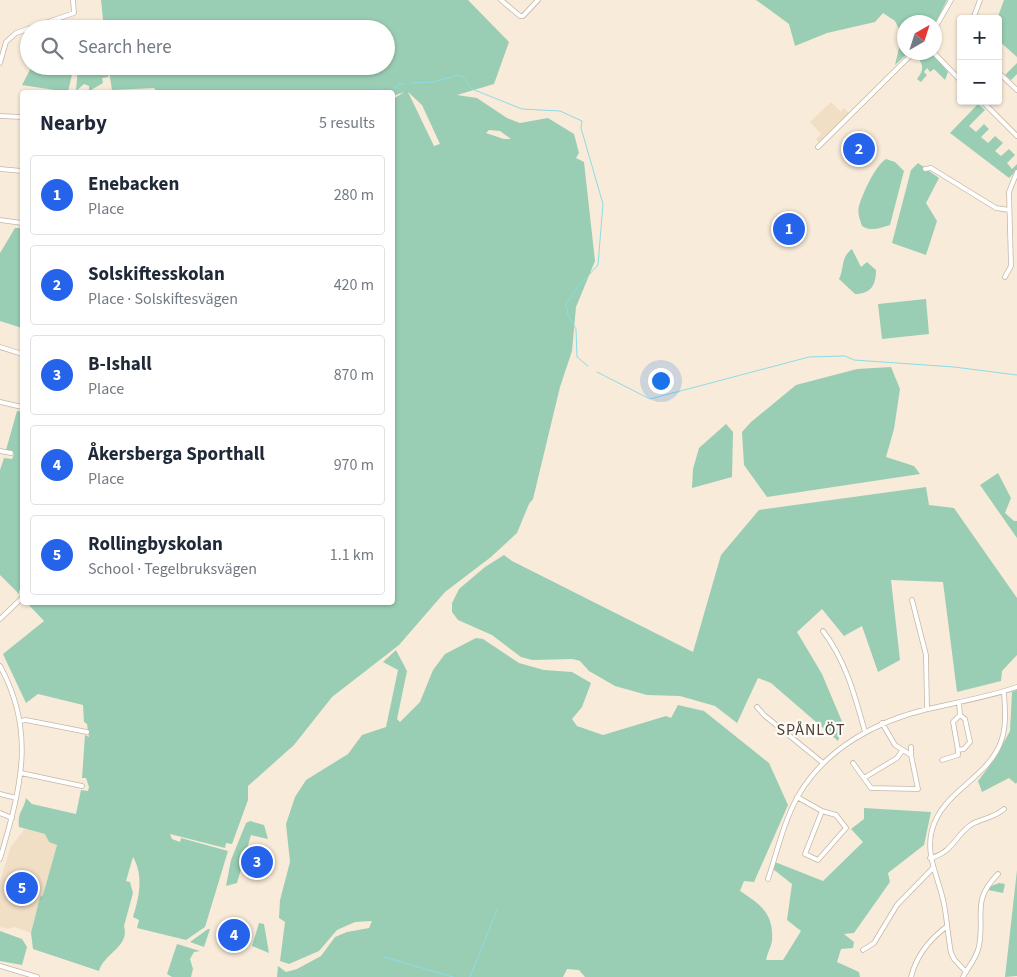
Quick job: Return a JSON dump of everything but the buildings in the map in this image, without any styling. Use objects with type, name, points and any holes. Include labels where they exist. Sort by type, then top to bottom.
[{"type":"street","points":[[54,20],[74,13],[73,0]]},
{"type":"street","points":[[501,0],[520,16],[538,0]]},
{"type":"street","points":[[942,16],[951,0]]},
{"type":"street","points":[[974,15],[980,0]]},
{"type":"street","points":[[0,63],[6,42],[20,32]]},
{"type":"street","points":[[818,147],[906,60]]},
{"type":"street","points":[[941,60],[957,77]]},
{"type":"street","points":[[1002,76],[1017,90]]},
{"type":"street","points":[[986,105],[1017,136]]},
{"type":"street","points":[[0,116],[20,118]]},
{"type":"street","points":[[925,169],[931,168],[996,208],[1009,210]]},
{"type":"street","points":[[0,169],[20,171]]},
{"type":"street","points":[[1005,277],[1010,266],[1009,192],[1017,172]]},
{"type":"street","points":[[0,220],[20,223]]},
{"type":"street","points":[[0,346],[20,353]]},
{"type":"street","points":[[0,402],[20,407]]},
{"type":"street","points":[[0,451],[11,453]]},
{"type":"street","points":[[0,619],[20,600]]},
{"type":"street","points":[[912,600],[926,655],[927,709]]},
{"type":"street","points":[[823,631],[836,648],[853,687],[865,732]]},
{"type":"street","points":[[0,666],[18,704],[21,773],[15,809],[0,859]]},
{"type":"street","points":[[768,879],[797,797],[823,763],[865,732],[882,723],[927,709],[1004,692],[1017,687]]},
{"type":"street","points":[[966,972],[954,959],[946,928],[944,904],[930,858],[932,828],[943,807],[983,769],[1000,745],[1004,724],[1004,692]]},
{"type":"street","points":[[958,750],[964,749],[970,742],[965,720],[960,715],[959,703]]},
{"type":"street","points":[[757,707],[764,716],[823,763]]},
{"type":"street","points":[[942,760],[958,755],[953,722],[960,715]]},
{"type":"street","points":[[20,721],[26,720],[87,732]]},
{"type":"street","points":[[882,723],[895,746],[912,755]]},
{"type":"street","points":[[853,763],[871,788],[918,788],[911,747]]},
{"type":"street","points":[[864,778],[897,758],[902,751]]},
{"type":"street","points":[[21,773],[82,786]]},
{"type":"street","points":[[0,794],[16,798]]},
{"type":"street","points":[[797,797],[822,812],[836,815],[846,828],[818,860],[805,854],[822,812]]},
{"type":"street","points":[[930,858],[942,855],[971,825],[998,815],[1004,809]]},
{"type":"street","points":[[0,813],[12,818]]},
{"type":"street","points":[[863,950],[874,943],[897,905],[933,868]]},
{"type":"street","points":[[963,977],[979,947],[980,905],[987,885],[998,874]]},
{"type":"street","points":[[911,977],[914,965],[933,937],[946,928]]},
{"type":"street","points":[[0,966],[37,977]]},
{"type":"shaded area","points":[[831,102],[841,112],[844,108],[850,114],[819,143],[816,139],[821,134],[810,122]]},
{"type":"shaded area","points":[[25,829],[45,834],[57,845],[43,895],[40,897],[31,933],[15,927],[8,929],[0,927],[0,881],[11,846]]},
{"type":"green space","points":[[101,0],[468,0],[509,42],[494,84],[457,95],[477,98],[507,118],[520,123],[548,118],[574,134],[579,153],[576,158],[584,162],[595,261],[576,307],[572,351],[560,387],[533,499],[517,533],[491,557],[445,592],[399,645],[332,697],[294,745],[248,786],[248,800],[232,844],[226,843],[225,848],[170,834],[172,839],[180,842],[181,838],[228,851],[205,927],[186,940],[137,928],[139,920],[133,917],[139,894],[139,879],[133,857],[126,881],[130,882],[133,893],[124,926],[125,933],[120,945],[106,959],[99,971],[33,949],[31,933],[40,897],[43,895],[57,845],[49,842],[45,834],[19,827],[20,814],[26,798],[32,804],[76,814],[81,790],[88,791],[89,787],[86,778],[82,778],[85,735],[89,737],[87,724],[84,722],[83,705],[38,694],[26,703],[3,654],[44,621],[29,605],[395,605],[395,98],[404,92],[395,95],[395,90],[156,90],[154,88],[112,90],[110,75],[395,75],[395,20],[103,20]],"holes":[[[408,92],[422,105],[440,144],[434,146]],[[489,130],[500,131],[511,139],[504,139],[486,133]]]},
{"type":"green space","points":[[756,0],[947,0],[940,15],[897,15],[897,25],[895,21],[883,13],[875,22],[827,33],[795,46],[789,24]]},
{"type":"green space","points":[[1004,0],[1017,0],[1017,57],[1002,44],[1002,15],[998,15]]},
{"type":"green space","points":[[920,60],[938,60],[948,72],[945,80],[934,69],[930,72],[927,68],[924,72],[927,75],[921,82],[917,79],[921,74],[922,64]]},
{"type":"green space","points":[[1017,63],[1017,74],[1011,80],[1005,75]]},
{"type":"green space","points":[[27,75],[72,75],[68,90],[22,85]]},
{"type":"green space","points":[[77,75],[108,75],[108,77],[102,78],[103,83],[92,90],[89,90],[89,86],[84,84],[76,90]]},
{"type":"green space","points":[[979,105],[985,110],[969,126],[976,132],[984,124],[989,129],[981,137],[988,143],[995,136],[1003,143],[995,151],[1001,156],[1009,149],[1015,155],[1007,163],[1012,169],[1017,164],[1017,170],[1009,178],[950,133]]},
{"type":"green space","points":[[886,159],[895,162],[904,171],[890,225],[869,229],[862,226],[859,206],[866,187],[882,162]]},
{"type":"green space","points":[[918,163],[939,178],[926,203],[937,221],[926,255],[892,243],[911,170]]},
{"type":"green space","points":[[15,228],[20,228],[20,327],[0,321],[0,253]]},
{"type":"green space","points":[[852,249],[861,267],[867,262],[876,270],[874,284],[869,290],[860,294],[855,294],[839,279],[844,259]]},
{"type":"green space","points":[[926,299],[929,334],[882,339],[878,304]]},
{"type":"green space","points":[[891,367],[900,389],[894,429],[886,457],[914,466],[920,474],[767,497],[744,465],[742,432],[751,422],[796,385],[857,369]]},
{"type":"green space","points":[[17,411],[20,412],[19,594],[0,575],[0,470],[4,458],[12,459],[14,454],[6,450]]},
{"type":"green space","points":[[726,424],[733,432],[732,477],[692,488],[693,469],[699,448]]},
{"type":"green space","points":[[998,473],[1011,498],[1005,513],[1014,521],[1017,521],[1017,538],[980,485]]},
{"type":"green space","points":[[926,487],[929,505],[954,508],[1017,598],[1017,655],[1002,671],[1001,681],[957,692],[943,582],[891,580],[900,660],[878,672],[862,626],[844,636],[822,609],[797,632],[822,674],[843,724],[838,741],[771,683],[758,678],[737,723],[715,706],[680,696],[647,695],[615,686],[589,671],[580,661],[573,659],[532,660],[521,657],[492,635],[458,620],[452,612],[452,603],[459,589],[485,567],[504,555],[512,561],[693,652],[721,555],[759,510]]},
{"type":"green space","points":[[476,638],[483,639],[519,663],[544,670],[572,672],[591,683],[582,707],[572,719],[577,726],[603,735],[666,716],[671,718],[678,705],[704,711],[769,763],[788,805],[754,882],[744,881],[740,891],[754,900],[764,910],[771,923],[772,941],[766,960],[783,960],[801,931],[787,920],[792,884],[773,869],[775,862],[823,881],[863,842],[851,829],[864,819],[864,808],[931,812],[924,845],[888,873],[890,882],[854,933],[844,934],[854,942],[853,948],[841,949],[837,962],[859,972],[860,977],[585,977],[579,970],[567,969],[563,977],[277,977],[278,966],[286,972],[297,969],[321,956],[335,937],[347,932],[369,928],[372,921],[355,922],[337,930],[319,951],[289,964],[280,961],[285,922],[279,918],[280,900],[290,862],[286,824],[295,797],[306,780],[348,754],[362,735],[386,727],[398,670],[383,662],[396,650],[407,671],[397,719],[400,722],[420,702],[433,670],[445,654]]},
{"type":"green space","points":[[1017,690],[1017,782],[1016,784],[1009,778],[982,792],[978,781],[994,760],[1010,731],[1012,692]]},
{"type":"green space","points":[[250,821],[264,825],[268,839],[251,835],[237,883],[226,886],[231,860],[246,823]]},
{"type":"green space","points":[[1017,870],[1017,976],[1005,977]]},
{"type":"green space","points":[[999,883],[1005,884],[1003,893],[988,890],[991,886]]},
{"type":"green space","points":[[259,923],[264,924],[269,953],[252,946]]},
{"type":"green space","points":[[210,929],[204,947],[190,942]]},
{"type":"green space","points":[[0,931],[22,939],[27,947],[22,965],[0,961]]},
{"type":"green space","points":[[177,944],[200,951],[194,952],[190,959],[193,969],[191,977],[172,977],[167,974]]},
{"type":"waterway","points":[[411,83],[434,82],[458,75],[463,77],[472,89],[522,109],[560,111],[582,121],[581,128],[603,204],[598,265],[577,288],[566,304],[568,315],[576,329],[577,357],[588,366]]},
{"type":"waterway","points":[[394,89],[399,84],[405,84]]},
{"type":"waterway","points":[[377,90],[381,88]]},
{"type":"waterway","points":[[597,372],[650,399],[809,357],[845,356],[854,360],[954,367],[1017,375]]},
{"type":"waterway","points":[[470,977],[497,910]]},
{"type":"waterway","points":[[384,957],[453,977]]},
{"type":"place","name":"Solskiftesskolan","points":[[859,149]]},
{"type":"place","name":"Enebacken","points":[[789,229]]},
{"type":"place","name":"B-Ishall","points":[[257,862]]},
{"type":"place","name":"Rollingbyskolan","points":[[22,888]]},
{"type":"place","name":"Åkersberga Sporthall","points":[[234,935]]},
{"type":"district","name":"SPÅNLÖT","points":[[811,730]]}]
